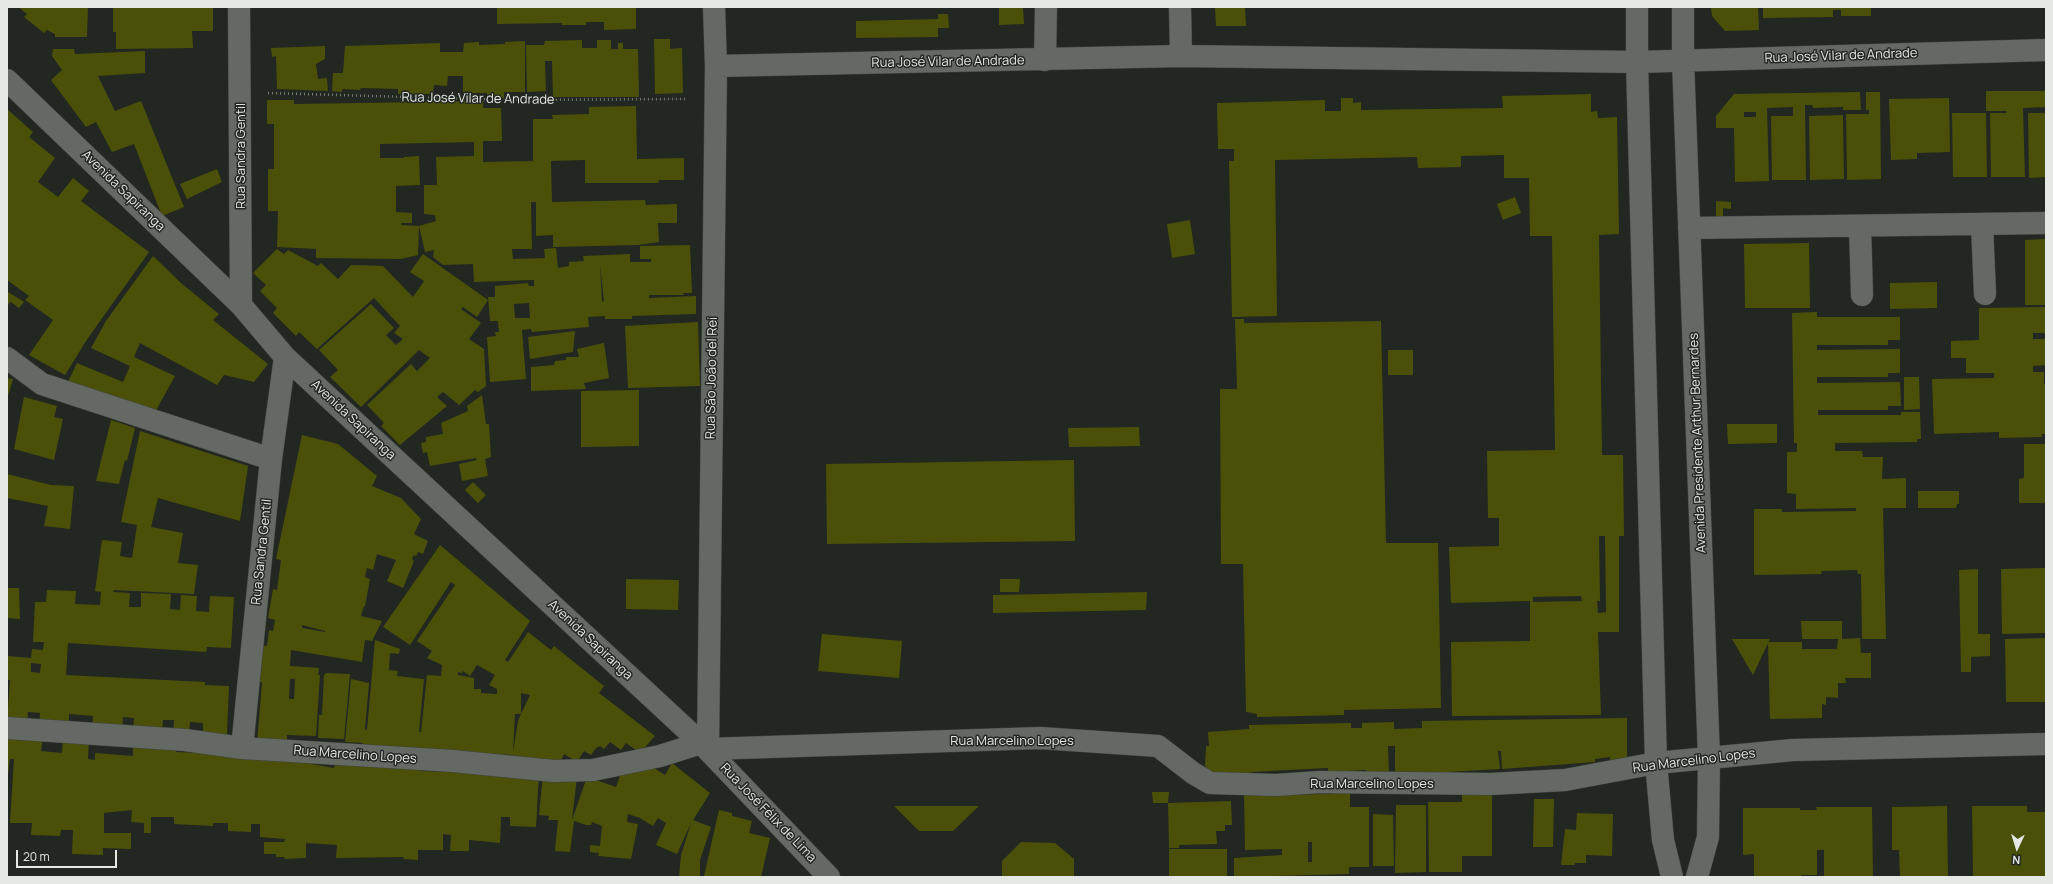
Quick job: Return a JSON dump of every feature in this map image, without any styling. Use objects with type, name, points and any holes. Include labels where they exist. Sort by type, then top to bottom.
[{"type":"street","name":"Rua Sandra Gentil","points":[[239,7],[241,305]]},
{"type":"street","name":"Rua São João del Rei","points":[[704,746],[716,66],[714,7]]},
{"type":"street","points":[[1045,60],[1046,7]]},
{"type":"street","points":[[1180,7],[1181,56]]},
{"type":"street","points":[[1638,7],[1637,62],[1656,763],[1663,840],[1672,877]]},
{"type":"street","name":"Avenida Presidente Arthur Bernardes","points":[[1683,7],[1683,60],[1689,228],[1710,758],[1708,837],[1697,877]]},
{"type":"street","name":"Rua José Vilar de Andrade","points":[[716,66],[1181,56],[1637,62],[2046,50]]},
{"type":"street","name":"Avenida Sapiranga","points":[[7,80],[241,305],[285,357],[704,746]]},
{"type":"street","points":[[1689,228],[2046,223]]},
{"type":"street","points":[[1982,224],[1985,294]]},
{"type":"street","points":[[1860,226],[1862,295]]},
{"type":"street","name":"Rua Sandra Gentil","points":[[242,748],[271,459],[285,357]]},
{"type":"street","points":[[7,358],[42,384],[271,459]]},
{"type":"street","name":"Rua Marcelino Lopes","points":[[7,728],[185,740],[242,748],[453,761],[554,771],[593,770],[704,746],[1040,738],[1158,746],[1210,784],[1320,782],[1490,784],[1565,780],[1656,763],[1793,750],[2046,744]]},
{"type":"street","name":"Rua José Félix de Lima","points":[[704,746],[829,877]]},
{"type":"path","name":"Rua José Vilar de Andrade","points":[[240,94],[275,93],[510,100],[715,99]]},
{"type":"building","points":[[18,7],[88,7],[87,37],[55,37],[55,34],[47,30],[44,33],[24,17],[27,14]]},
{"type":"building","points":[[113,7],[213,7],[213,31],[192,31],[193,48],[116,49],[116,32],[113,32]]},
{"type":"building","points":[[497,7],[636,7],[636,29],[604,30],[604,22],[586,22],[586,25],[562,25],[562,23],[497,24]]},
{"type":"building","points":[[999,7],[1023,7],[1024,24],[999,25]]},
{"type":"building","points":[[1215,7],[1245,7],[1246,26],[1216,26]]},
{"type":"building","points":[[1711,7],[1758,7],[1759,30],[1725,31],[1712,16]]},
{"type":"building","points":[[1763,7],[1871,7],[1871,16],[1841,16],[1841,10],[1833,10],[1833,17],[1763,18]]},
{"type":"building","points":[[938,14],[948,14],[949,28],[938,28],[938,37],[856,38],[856,21],[938,19]]},
{"type":"building","points":[[654,39],[670,39],[670,49],[682,48],[683,93],[655,94]]},
{"type":"building","points":[[582,40],[582,48],[597,48],[597,40],[611,40],[611,49],[618,49],[618,43],[623,43],[623,49],[638,49],[639,97],[553,97],[552,61],[545,61],[546,91],[527,92],[526,45],[544,45],[545,41]]},
{"type":"building","points":[[525,41],[525,92],[504,92],[504,98],[487,98],[487,93],[463,93],[463,76],[448,76],[447,86],[434,85],[433,94],[398,94],[398,89],[361,88],[360,90],[342,89],[342,92],[332,91],[333,73],[343,73],[345,46],[440,43],[440,52],[463,52],[464,43],[479,42],[479,45],[505,44],[505,42]]},
{"type":"building","points":[[325,46],[325,59],[316,64],[318,79],[327,78],[328,91],[277,89],[276,56],[272,57],[271,48]]},
{"type":"building","points":[[53,49],[74,49],[75,54],[145,51],[145,73],[98,76],[115,111],[141,101],[184,207],[162,216],[134,144],[112,152],[96,122],[86,127],[51,80],[62,70],[52,56]]},
{"type":"building","points":[[1986,91],[2046,91],[2046,107],[2023,108],[2025,177],[1991,177],[1990,113],[2006,113],[2006,111],[1986,111]]},
{"type":"building","points":[[1860,92],[1861,110],[1843,110],[1843,107],[1813,108],[1812,105],[1805,105],[1806,180],[1772,180],[1771,116],[1793,116],[1793,107],[1767,108],[1769,181],[1735,182],[1734,128],[1716,128],[1716,116],[1734,94]],"holes":[[[1744,112],[1756,112],[1756,117],[1744,117]]]},
{"type":"building","points":[[1866,92],[1880,92],[1881,179],[1847,180],[1846,114],[1869,114],[1869,110],[1866,110]]},
{"type":"building","points":[[1591,94],[1591,112],[1597,111],[1598,118],[1617,117],[1619,234],[1599,235],[1602,455],[1623,455],[1624,536],[1619,536],[1619,632],[1598,632],[1601,715],[1452,716],[1451,642],[1530,641],[1530,601],[1451,603],[1449,547],[1499,546],[1499,518],[1488,518],[1487,451],[1555,450],[1552,236],[1530,236],[1529,178],[1504,178],[1504,155],[1461,156],[1461,167],[1418,168],[1417,157],[1275,160],[1277,316],[1232,317],[1229,161],[1234,161],[1234,149],[1218,149],[1217,103],[1325,100],[1325,111],[1341,111],[1341,98],[1353,98],[1353,103],[1361,102],[1361,110],[1503,108],[1502,96]],"holes":[[[1599,536],[1605,536],[1606,612],[1598,613],[1597,601],[1600,601]],[[1581,596],[1582,601],[1533,602],[1533,597]]]},
{"type":"building","points":[[1949,98],[1950,152],[1917,153],[1917,159],[1891,160],[1889,99]]},
{"type":"building","points":[[267,100],[294,100],[294,104],[483,101],[483,108],[501,108],[502,141],[483,141],[483,162],[533,161],[533,119],[553,119],[552,115],[589,114],[589,107],[636,106],[637,159],[684,158],[684,180],[659,180],[658,183],[585,183],[585,160],[551,161],[552,202],[645,200],[646,205],[677,204],[677,223],[658,223],[659,242],[638,245],[553,247],[553,235],[536,236],[536,202],[531,202],[532,249],[512,249],[513,259],[545,258],[544,249],[556,248],[558,268],[569,266],[569,262],[584,261],[583,256],[630,254],[630,262],[651,262],[651,259],[640,259],[640,246],[690,245],[692,293],[683,293],[684,295],[649,295],[649,298],[696,296],[696,314],[632,316],[632,319],[605,319],[605,316],[588,317],[589,327],[532,332],[531,329],[522,330],[526,379],[490,382],[487,337],[496,336],[495,332],[499,332],[498,321],[490,321],[488,297],[495,297],[495,286],[528,283],[529,286],[534,286],[534,280],[474,282],[473,264],[443,265],[433,257],[434,250],[425,252],[419,226],[418,255],[401,259],[316,258],[316,249],[277,247],[278,211],[268,211],[268,169],[274,169],[274,124],[267,124]],"holes":[[[474,142],[474,156],[436,157],[437,185],[424,185],[424,214],[435,215],[436,221],[419,226],[401,225],[401,223],[412,223],[412,213],[396,212],[396,186],[420,185],[419,156],[404,158],[380,158],[380,144]],[[600,264],[604,302],[602,301]],[[529,303],[530,318],[515,318],[514,304]]]},
{"type":"building","points":[[7,109],[33,132],[29,137],[55,158],[38,182],[58,197],[73,178],[89,191],[81,201],[149,252],[86,341],[65,375],[29,355],[53,320],[25,300],[29,296],[7,280]]},
{"type":"building","points":[[1952,113],[1986,113],[1987,177],[1953,177]]},
{"type":"building","points":[[2028,113],[2046,113],[2046,177],[2029,178]]},
{"type":"building","points":[[1843,115],[1844,179],[1810,180],[1809,116]]},
{"type":"building","points":[[217,169],[222,182],[187,199],[180,184]]},
{"type":"building","points":[[1515,197],[1521,213],[1503,220],[1497,204]]},
{"type":"building","points":[[1716,201],[1731,202],[1731,209],[1723,208],[1723,218],[1716,218]]},
{"type":"building","points":[[1190,220],[1195,254],[1172,258],[1167,224]]},
{"type":"building","points":[[2046,239],[2046,305],[2025,305],[2025,240]]},
{"type":"building","points":[[1809,243],[1810,308],[1745,308],[1744,244]]},
{"type":"building","points":[[277,249],[284,254],[288,250],[318,266],[321,263],[338,279],[351,265],[383,266],[413,297],[424,281],[410,272],[423,254],[488,300],[477,317],[463,307],[461,309],[481,323],[469,339],[484,349],[486,386],[478,392],[475,390],[459,405],[443,392],[437,397],[447,406],[400,445],[381,426],[384,423],[367,405],[411,364],[417,371],[430,358],[419,350],[361,407],[330,377],[338,370],[319,350],[371,304],[394,328],[386,335],[396,345],[403,339],[394,333],[400,326],[374,298],[317,349],[299,332],[296,336],[273,313],[277,308],[260,291],[266,285],[253,273]]},
{"type":"building","points":[[153,256],[181,283],[219,314],[213,320],[268,364],[254,382],[224,375],[217,385],[140,343],[134,357],[175,376],[154,414],[65,388],[77,363],[123,382],[130,366],[91,348],[106,321]]},
{"type":"building","points":[[1937,282],[1937,308],[1890,309],[1890,283]]},
{"type":"building","points":[[8,292],[24,302],[19,308],[11,302],[7,305]]},
{"type":"building","points":[[2046,307],[2046,333],[2033,333],[2033,339],[2046,339],[2046,365],[2033,366],[2033,372],[2044,372],[2044,384],[2046,384],[2046,434],[2042,434],[2042,437],[1999,438],[1999,432],[1934,434],[1932,379],[1994,378],[1994,373],[1966,373],[1966,358],[1951,358],[1951,341],[1979,340],[1979,308]]},
{"type":"building","points":[[1817,312],[1817,317],[1900,317],[1900,340],[1888,340],[1888,345],[1817,345],[1817,350],[1900,349],[1900,373],[1888,373],[1888,377],[1817,377],[1817,383],[1900,382],[1901,406],[1888,406],[1888,410],[1818,410],[1818,415],[1901,415],[1901,412],[1920,412],[1921,439],[1917,439],[1917,442],[1835,443],[1835,451],[1862,451],[1863,457],[1883,457],[1882,479],[1906,478],[1906,508],[1883,508],[1886,639],[1862,639],[1861,574],[1858,574],[1857,570],[1822,571],[1821,574],[1754,575],[1754,509],[1782,509],[1782,512],[1856,511],[1856,508],[1796,509],[1796,494],[1787,493],[1787,452],[1797,452],[1797,443],[1794,443],[1792,313]]},
{"type":"building","points":[[1235,319],[1244,319],[1244,323],[1381,321],[1386,543],[1438,543],[1441,708],[1344,710],[1344,715],[1257,717],[1257,714],[1246,712],[1243,564],[1221,564],[1220,389],[1237,389]]},
{"type":"building","points":[[698,322],[700,386],[628,388],[625,326]]},
{"type":"building","points":[[575,331],[573,352],[530,359],[528,337]]},
{"type":"building","points":[[604,343],[609,378],[584,383],[586,389],[531,391],[531,367],[554,365],[555,361],[566,360],[566,357],[579,357],[577,349]]},
{"type":"building","points":[[1388,350],[1413,350],[1413,375],[1388,375]]},
{"type":"building","points":[[1904,377],[1919,377],[1920,409],[1904,410]]},
{"type":"building","points":[[7,378],[13,379],[7,399]]},
{"type":"building","points":[[639,390],[639,446],[581,447],[581,391]]},
{"type":"building","points":[[482,395],[486,424],[489,424],[491,457],[485,459],[488,476],[462,481],[459,464],[477,460],[476,458],[430,466],[427,452],[423,453],[421,443],[426,442],[426,437],[443,434],[441,423],[468,411],[467,406]]},
{"type":"building","points":[[24,397],[57,406],[54,417],[63,419],[54,460],[14,449]]},
{"type":"building","points":[[111,420],[135,428],[127,461],[125,460],[119,484],[96,481]]},
{"type":"building","points":[[1727,424],[1777,424],[1777,443],[1728,444]]},
{"type":"building","points":[[1139,427],[1140,446],[1069,447],[1068,428]]},
{"type":"building","points":[[140,431],[248,466],[240,521],[158,498],[151,527],[183,533],[178,563],[198,565],[194,594],[114,590],[113,592],[130,593],[129,607],[141,607],[141,593],[171,594],[170,609],[180,610],[181,595],[197,596],[196,611],[209,612],[210,596],[234,597],[231,648],[207,647],[206,652],[68,643],[66,675],[205,682],[205,685],[229,686],[227,735],[203,733],[203,723],[190,722],[189,734],[173,733],[174,720],[163,720],[162,733],[133,731],[134,718],[123,717],[122,730],[92,728],[93,716],[69,714],[69,727],[39,726],[40,713],[28,712],[27,725],[7,723],[10,680],[7,680],[7,656],[31,658],[32,649],[43,650],[44,642],[33,642],[35,602],[46,602],[47,590],[76,591],[75,604],[100,605],[101,592],[95,591],[102,540],[122,542],[120,556],[132,558],[137,525],[121,522]],"holes":[[[31,663],[41,664],[40,673],[31,672]]]},
{"type":"building","points":[[302,435],[338,444],[377,476],[372,486],[401,498],[421,519],[414,534],[428,541],[423,554],[418,552],[416,556],[414,555],[412,559],[414,561],[403,588],[387,581],[396,560],[377,554],[373,570],[367,568],[365,577],[370,579],[365,606],[361,616],[382,621],[372,641],[365,640],[362,662],[291,650],[290,666],[319,668],[318,675],[320,675],[316,736],[287,735],[287,744],[257,743],[262,682],[259,682],[262,645],[267,646],[269,630],[273,631],[275,620],[268,618],[273,589],[277,590],[281,560],[276,559]],"holes":[[[302,625],[325,631],[325,632],[302,628]],[[290,679],[295,679],[294,699],[289,699]]]},
{"type":"building","points":[[2024,444],[2046,444],[2046,503],[2019,503],[2019,479],[2024,478]]},
{"type":"building","points":[[1074,460],[1075,541],[827,544],[826,464]]},
{"type":"building","points":[[7,474],[51,485],[74,486],[70,529],[44,526],[48,506],[7,498]]},
{"type":"building","points":[[473,482],[486,495],[478,503],[465,490]]},
{"type":"building","points":[[1918,491],[1959,491],[1959,504],[1957,504],[1956,508],[1918,508]]},
{"type":"building","points":[[440,545],[530,621],[505,660],[508,662],[528,632],[551,650],[554,646],[604,686],[599,693],[655,736],[640,753],[626,743],[621,750],[610,742],[604,749],[600,746],[596,748],[591,755],[584,751],[577,762],[564,754],[560,763],[512,760],[513,755],[363,745],[363,743],[345,742],[351,679],[369,683],[365,729],[367,730],[375,640],[400,649],[399,654],[390,653],[389,670],[398,671],[397,676],[424,679],[419,732],[421,732],[427,675],[441,676],[442,665],[427,658],[432,651],[417,641],[455,585],[451,582],[410,645],[383,627]],"holes":[[[477,665],[495,675],[489,685],[497,689],[497,694],[481,693],[481,689],[474,689],[474,678],[458,675],[458,672],[462,673],[463,671],[470,676]],[[521,693],[530,695],[521,714]],[[515,714],[521,714],[518,721],[513,752]]]},
{"type":"building","points":[[2046,568],[2046,633],[2002,634],[2001,569]]},
{"type":"building","points":[[1978,569],[1978,634],[1990,634],[1990,656],[1971,657],[1971,672],[1961,672],[1959,570]]},
{"type":"building","points":[[626,579],[679,580],[678,610],[626,609]]},
{"type":"building","points":[[1000,579],[1020,579],[1019,592],[1000,592]]},
{"type":"building","points":[[7,588],[19,588],[20,619],[7,618]]},
{"type":"building","points":[[1147,592],[1146,610],[993,613],[993,595]]},
{"type":"building","points":[[1801,621],[1842,621],[1842,639],[1860,638],[1861,653],[1871,653],[1871,678],[1845,678],[1846,683],[1838,683],[1838,698],[1826,697],[1826,705],[1822,704],[1822,718],[1770,719],[1768,642],[1802,642],[1802,649],[1837,649],[1838,639],[1802,639]]},
{"type":"building","points":[[822,634],[902,641],[899,678],[818,671]]},
{"type":"building","points":[[2046,638],[2046,702],[2006,702],[2005,639]]},
{"type":"building","points":[[1732,639],[1770,639],[1753,675]]},
{"type":"building","points":[[326,673],[350,674],[344,739],[318,738],[319,715],[322,715],[324,675]]},
{"type":"building","points":[[1627,718],[1627,760],[1610,761],[1610,757],[1595,759],[1595,762],[1502,769],[1501,751],[1498,751],[1500,769],[1395,775],[1395,746],[1388,746],[1389,775],[1367,776],[1366,770],[1328,772],[1328,768],[1251,772],[1251,777],[1212,775],[1205,766],[1206,746],[1209,746],[1208,732],[1249,729],[1249,725],[1351,723],[1351,728],[1362,728],[1362,723],[1394,722],[1394,729],[1422,728],[1422,721]]},
{"type":"building","points":[[7,736],[43,738],[41,751],[62,753],[63,738],[89,739],[88,759],[95,760],[95,753],[133,756],[133,746],[177,744],[176,752],[312,757],[311,764],[334,768],[335,764],[389,768],[390,763],[422,765],[421,771],[454,772],[454,769],[539,773],[536,827],[510,826],[510,817],[501,817],[500,843],[469,840],[469,851],[450,851],[451,835],[443,834],[443,850],[418,850],[418,860],[403,859],[404,857],[336,858],[337,845],[306,843],[306,858],[285,859],[284,857],[276,857],[276,854],[264,854],[264,842],[284,842],[285,839],[260,837],[260,824],[251,824],[251,832],[228,831],[228,823],[213,823],[213,826],[174,824],[174,817],[151,817],[151,833],[144,833],[144,823],[131,822],[132,810],[104,813],[104,833],[131,833],[131,849],[103,848],[103,855],[72,854],[73,830],[61,830],[60,836],[31,835],[32,823],[10,823],[14,759],[10,759],[7,783]]},
{"type":"building","points":[[672,763],[710,793],[693,820],[711,827],[700,860],[700,877],[679,877],[681,855],[691,823],[677,854],[656,845],[666,823],[658,818],[653,826],[640,818],[628,814],[627,822],[638,824],[631,859],[598,856],[599,853],[590,852],[590,845],[600,846],[602,826],[592,822],[591,825],[586,825],[574,821],[570,852],[555,851],[558,820],[548,820],[549,816],[539,815],[543,774],[577,777],[572,820],[587,777],[616,787],[622,770],[649,765],[665,775]]},
{"type":"building","points":[[1333,790],[1350,791],[1350,807],[1369,807],[1369,867],[1349,867],[1349,874],[1234,877],[1234,858],[1282,855],[1282,849],[1245,850],[1244,795],[1333,794]],"holes":[[[1308,842],[1312,842],[1312,862],[1308,862]]]},
{"type":"building","points":[[1152,792],[1169,792],[1168,803],[1153,803]]},
{"type":"building","points":[[1462,795],[1492,795],[1492,856],[1462,856],[1462,872],[1429,872],[1428,802],[1462,802]]},
{"type":"building","points":[[1534,799],[1554,799],[1553,847],[1533,847]]},
{"type":"building","points":[[1231,801],[1232,825],[1225,825],[1225,831],[1216,831],[1217,844],[1179,845],[1179,848],[1169,848],[1168,803]]},
{"type":"building","points":[[1396,805],[1426,805],[1426,872],[1395,873]]},
{"type":"building","points":[[894,806],[979,806],[953,831],[919,831]]},
{"type":"building","points":[[1947,806],[1948,877],[1900,877],[1899,850],[1892,850],[1892,807]]},
{"type":"building","points":[[1972,806],[2027,806],[2027,812],[2046,812],[2046,877],[1973,877]]},
{"type":"building","points":[[1816,807],[1872,807],[1873,877],[1824,877],[1824,850],[1817,850],[1817,875],[1801,875],[1801,877],[1754,877],[1754,854],[1743,855],[1743,808],[1800,808],[1800,810],[1817,810]]},
{"type":"building","points":[[719,810],[732,813],[732,816],[752,821],[749,833],[770,838],[761,877],[704,876]]},
{"type":"building","points":[[1577,813],[1613,814],[1612,856],[1586,855],[1586,863],[1561,865],[1565,829],[1576,830]]},
{"type":"building","points":[[1373,814],[1393,815],[1394,866],[1373,866]]},
{"type":"building","points":[[1021,842],[1055,843],[1074,859],[1074,877],[1002,877],[1002,861]]},
{"type":"building","points":[[1169,849],[1227,849],[1227,877],[1169,877]]}]
